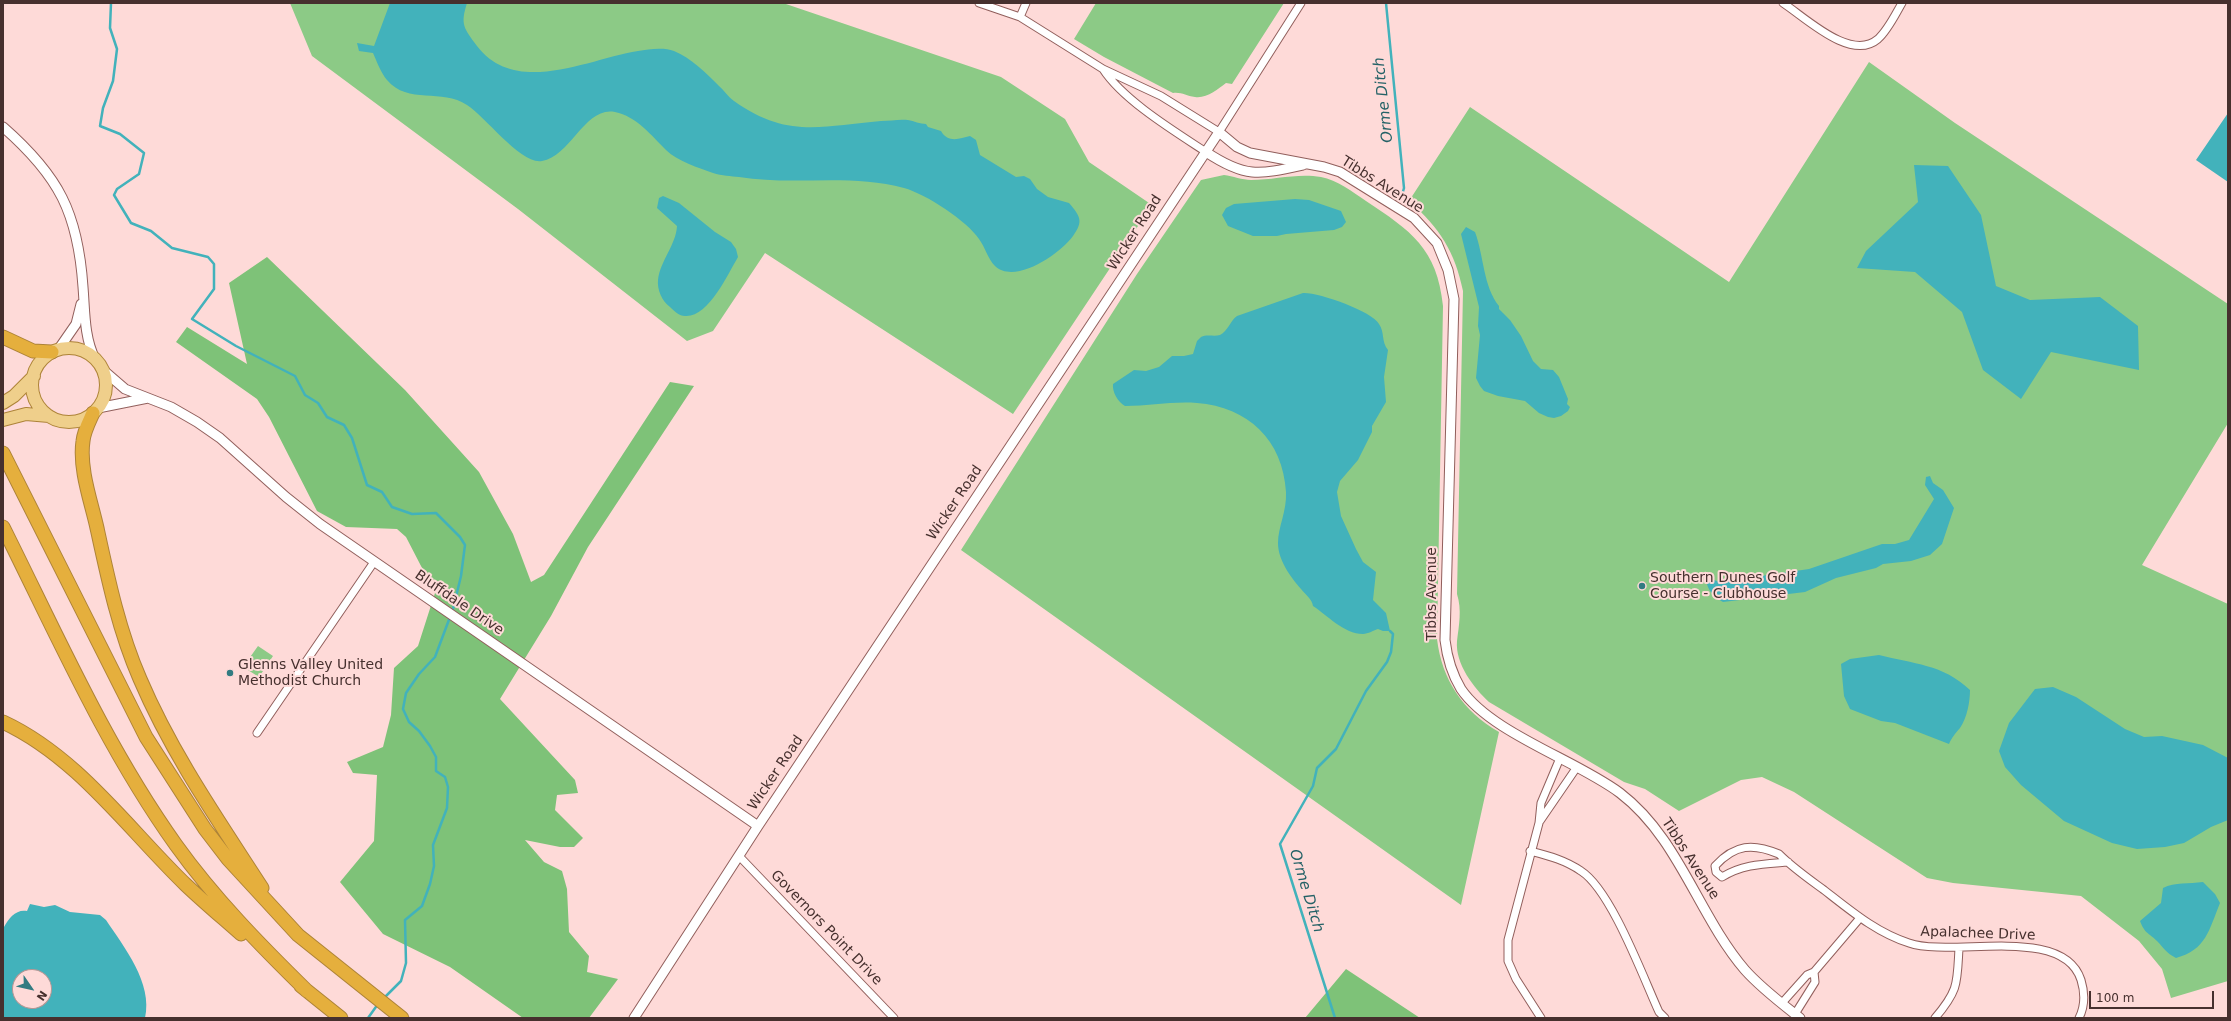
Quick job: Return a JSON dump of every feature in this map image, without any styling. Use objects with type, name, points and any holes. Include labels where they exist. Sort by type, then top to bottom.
[{"type":"highway","points":[[3,337],[33,351],[55,351]]},
{"type":"highway","points":[[95,410],[83,440],[85,471],[109,585],[129,650],[156,715],[187,772],[282,918]]},
{"type":"highway","points":[[3,453],[146,737],[165,768],[228,859],[298,935],[402,1018]]},
{"type":"highway","points":[[3,527],[94,709],[134,780],[157,817],[177,846],[226,906],[307,991]]},
{"type":"highway","points":[[3,722],[42,744],[69,766],[186,886],[307,991],[336,1014]]},
{"type":"main road","points":[[3,420],[26,414],[49,416],[71,422],[83,419],[95,410],[106,390],[103,370],[95,359],[78,349],[55,351],[37,366],[33,387],[35,398],[41,408],[49,416]]},
{"type":"main road","points":[[3,403],[14,396],[34,376]]},
{"type":"street","name":"Tibbs Avenue","points":[[979,3],[1020,17],[1103,69],[1161,96],[1219,132],[1237,147],[1250,153],[1308,164],[1340,172],[1414,218],[1436,243],[1448,270],[1454,299],[1446,533],[1445,640],[1447,656],[1461,688],[1481,710],[1620,793],[1642,814],[1662,837],[1725,941],[1745,970],[1797,1016]]},
{"type":"street","points":[[1020,17],[1026,3]]},
{"type":"street","name":"Wicker Road","points":[[634,1018],[758,826],[1206,152],[1301,3]]},
{"type":"street","points":[[1783,3],[1840,41],[1854,47],[1866,46],[1877,40],[1902,3]]},
{"type":"street","name":"Tibbs Avenue","points":[[1103,69],[1112,83],[1172,130],[1223,164],[1248,173],[1260,174],[1308,164]]},
{"type":"street","points":[[3,127],[37,158],[63,198],[71,215],[80,249],[88,339],[95,359]]},
{"type":"street","points":[[55,351],[76,324],[84,293]]},
{"type":"street","name":"Bluffdale Drive","points":[[103,370],[124,389],[171,407],[214,434],[286,497],[374,562],[758,826]]},
{"type":"street","points":[[95,410],[150,398]]},
{"type":"street","points":[[257,733],[374,562]]},
{"type":"street","points":[[1541,1018],[1516,979],[1508,961],[1508,940],[1530,851],[1539,823],[1541,803],[1560,758]]},
{"type":"street","points":[[1539,823],[1577,767]]},
{"type":"street","name":"Apalachee Drive","points":[[1788,862],[1753,864],[1722,877],[1716,872],[1715,866],[1724,856],[1746,846],[1764,848],[1780,854],[1788,862],[1860,918],[1890,937],[1911,944],[1959,948],[2033,946],[2056,953],[2067,960],[2080,976],[2083,986],[2083,1006],[2079,1018]]},
{"type":"street","points":[[1530,851],[1564,860],[1583,872],[1608,901],[1659,1012],[1664,1018]]},
{"type":"street","name":"Governors Point Drive","points":[[739,856],[894,1018]]},
{"type":"street","points":[[1782,1004],[1807,975],[1814,972],[1860,918]]},
{"type":"street","points":[[1935,1018],[1948,1002],[1957,985],[1959,948]]},
{"type":"street","points":[[1797,1016],[1815,982],[1814,972]]},
{"type":"green space","points":[[290,3],[783,3],[1001,77],[1065,119],[1089,162],[1152,205],[1013,414],[765,253],[713,331],[687,341],[518,209],[312,56]]},
{"type":"green space","points":[[1096,3],[1284,3],[1232,84],[1226,83],[1212,93],[1199,97],[1173,93],[1104,57],[1074,39]]},
{"type":"green space","points":[[1869,62],[1955,123],[2228,304],[2228,423],[2142,565],[2228,604],[2228,981],[2171,998],[2162,969],[2139,941],[2081,896],[1953,883],[1927,878],[1794,792],[1762,777],[1741,780],[1679,811],[1645,789],[1624,782],[1489,702],[1477,690],[1462,667],[1457,650],[1460,612],[1457,594],[1463,291],[1456,264],[1445,242],[1438,231],[1409,201],[1470,107],[1729,282]]},
{"type":"green space","points":[[1224,175],[1251,180],[1312,176],[1333,181],[1356,194],[1409,232],[1428,255],[1435,269],[1440,286],[1443,306],[1437,639],[1444,668],[1456,693],[1486,724],[1499,732],[1461,905],[961,550],[1137,274],[1201,180]]},
{"type":"green space","points":[[267,257],[405,390],[479,472],[513,534],[531,582],[544,575],[670,382],[694,386],[588,547],[551,616],[500,699],[575,780],[578,793],[557,795],[555,810],[583,838],[574,847],[560,847],[525,840],[544,862],[562,871],[567,889],[569,932],[589,956],[587,972],[618,979],[589,1018],[523,1018],[450,967],[383,934],[340,882],[374,841],[377,775],[353,773],[347,762],[383,747],[391,715],[394,668],[418,646],[435,593],[406,537],[397,529],[346,527],[317,511],[269,417],[257,399],[176,342],[187,327],[247,364],[229,283]]},
{"type":"green space","points":[[258,646],[273,656],[259,677],[243,667]]},
{"type":"green space","points":[[1346,969],[1420,1018],[1305,1018]]},
{"type":"water","points":[[390,3],[467,3],[464,16],[464,26],[469,35],[477,46],[493,61],[512,69],[532,72],[553,71],[638,51],[666,49],[680,54],[704,71],[734,101],[753,113],[771,121],[805,127],[823,127],[881,121],[908,120],[926,124],[928,127],[941,131],[950,139],[970,136],[976,140],[980,155],[1016,177],[1024,176],[1030,179],[1037,189],[1048,197],[1069,203],[1078,215],[1079,226],[1067,243],[1037,265],[1025,270],[1014,272],[1004,271],[995,266],[979,239],[965,224],[934,202],[913,191],[863,181],[780,180],[716,174],[676,158],[637,122],[623,114],[615,112],[604,112],[595,116],[570,142],[552,157],[542,161],[534,160],[524,156],[514,148],[467,105],[447,97],[415,94],[395,88],[385,77],[373,53],[359,51],[357,43],[374,46]]},
{"type":"water","points":[[2228,113],[2228,182],[2196,160]]},
{"type":"water","points":[[1914,165],[1948,166],[1981,215],[1996,286],[2030,300],[2100,297],[2138,326],[2139,370],[2051,352],[2021,399],[1983,370],[1962,312],[1915,272],[1857,268],[1866,251],[1918,202]]},
{"type":"water","points":[[663,196],[679,203],[715,232],[731,242],[736,249],[738,257],[723,284],[709,303],[702,310],[693,315],[683,316],[677,313],[667,305],[659,291],[659,273],[674,240],[677,226],[657,208],[659,198]]},
{"type":"water","points":[[1295,199],[1309,200],[1341,211],[1346,222],[1342,227],[1334,230],[1277,236],[1253,236],[1228,226],[1222,215],[1226,208],[1234,204]]},
{"type":"water","points":[[1466,227],[1475,232],[1487,280],[1499,309],[1510,320],[1521,336],[1533,361],[1541,369],[1553,370],[1559,377],[1568,399],[1567,404],[1570,407],[1568,411],[1561,416],[1554,418],[1548,417],[1539,413],[1525,401],[1498,396],[1484,391],[1480,386],[1476,378],[1480,335],[1478,326],[1479,307],[1461,234]]},
{"type":"water","points":[[1303,293],[1344,303],[1356,308],[1374,319],[1381,327],[1384,343],[1388,350],[1384,377],[1386,402],[1372,426],[1372,432],[1358,460],[1340,481],[1337,492],[1341,516],[1356,549],[1363,562],[1376,572],[1373,600],[1386,613],[1390,631],[1378,629],[1363,634],[1343,628],[1313,606],[1310,599],[1289,573],[1282,562],[1278,543],[1286,499],[1283,473],[1278,457],[1270,442],[1260,430],[1247,419],[1232,411],[1215,406],[1197,403],[1170,403],[1125,406],[1118,399],[1113,390],[1113,384],[1134,370],[1146,371],[1159,367],[1172,356],[1193,354],[1197,341],[1201,337],[1220,335],[1237,316]]},
{"type":"water","points":[[1930,476],[1933,483],[1943,490],[1954,508],[1942,544],[1930,555],[1911,561],[1883,564],[1876,568],[1836,578],[1805,592],[1723,602],[1712,594],[1708,587],[1706,578],[1707,574],[1712,575],[1714,580],[1720,582],[1809,569],[1882,544],[1895,544],[1909,540],[1934,499],[1925,485],[1926,477]]},
{"type":"water","points":[[1879,655],[1916,663],[1938,670],[1960,681],[1970,690],[1969,705],[1965,720],[1952,737],[1949,744],[1895,723],[1881,721],[1850,709],[1844,696],[1841,664],[1850,659]]},
{"type":"water","points":[[2053,687],[2076,697],[2125,729],[2144,737],[2162,736],[2203,745],[2228,758],[2228,820],[2211,827],[2184,843],[2165,847],[2137,849],[2112,843],[2064,821],[2021,785],[2005,767],[1999,751],[2009,723],[2035,689]]},
{"type":"water","points":[[2203,882],[2215,894],[2220,903],[2205,938],[2194,950],[2176,958],[2167,952],[2145,931],[2140,921],[2161,903],[2163,888],[2177,884]]},
{"type":"water","points":[[30,904],[44,907],[55,905],[70,912],[100,915],[106,920],[128,954],[141,979],[145,992],[145,1018],[3,1018],[3,932],[8,920],[19,911],[27,911]]},
{"type":"waterway","points":[[111,3],[110,28],[117,49],[113,81],[103,108],[100,126],[120,134],[144,153],[139,174],[117,189],[114,195],[131,223],[151,231],[172,248],[208,257],[214,264],[214,289],[192,319],[236,346],[295,376],[305,395],[318,403],[327,417],[344,425],[352,438],[367,485],[382,492],[392,507],[412,514],[436,513],[460,537],[465,545],[461,576],[453,609],[435,657],[419,674],[406,693],[403,709],[409,722],[419,731],[436,757],[436,771],[445,777],[448,787],[447,808],[433,845],[434,866],[430,884],[422,906],[405,920],[406,963],[401,981],[383,999]]},
{"type":"waterway","name":"Orme Ditch","points":[[1386,3],[1404,188],[1402,195]]},
{"type":"waterway","name":"Orme Ditch","points":[[1335,1018],[1280,844],[1313,786],[1317,768],[1336,749],[1366,691],[1387,662],[1391,652],[1393,634],[1390,631]]},
{"type":"waterway","points":[[368,1018],[378,1004]]},
{"type":"place","name":"Southern Dunes Golf Course - Clubhouse","points":[[1642,586]]},
{"type":"place","name":"Glenns Valley United Methodist Church","points":[[230,673]]}]
